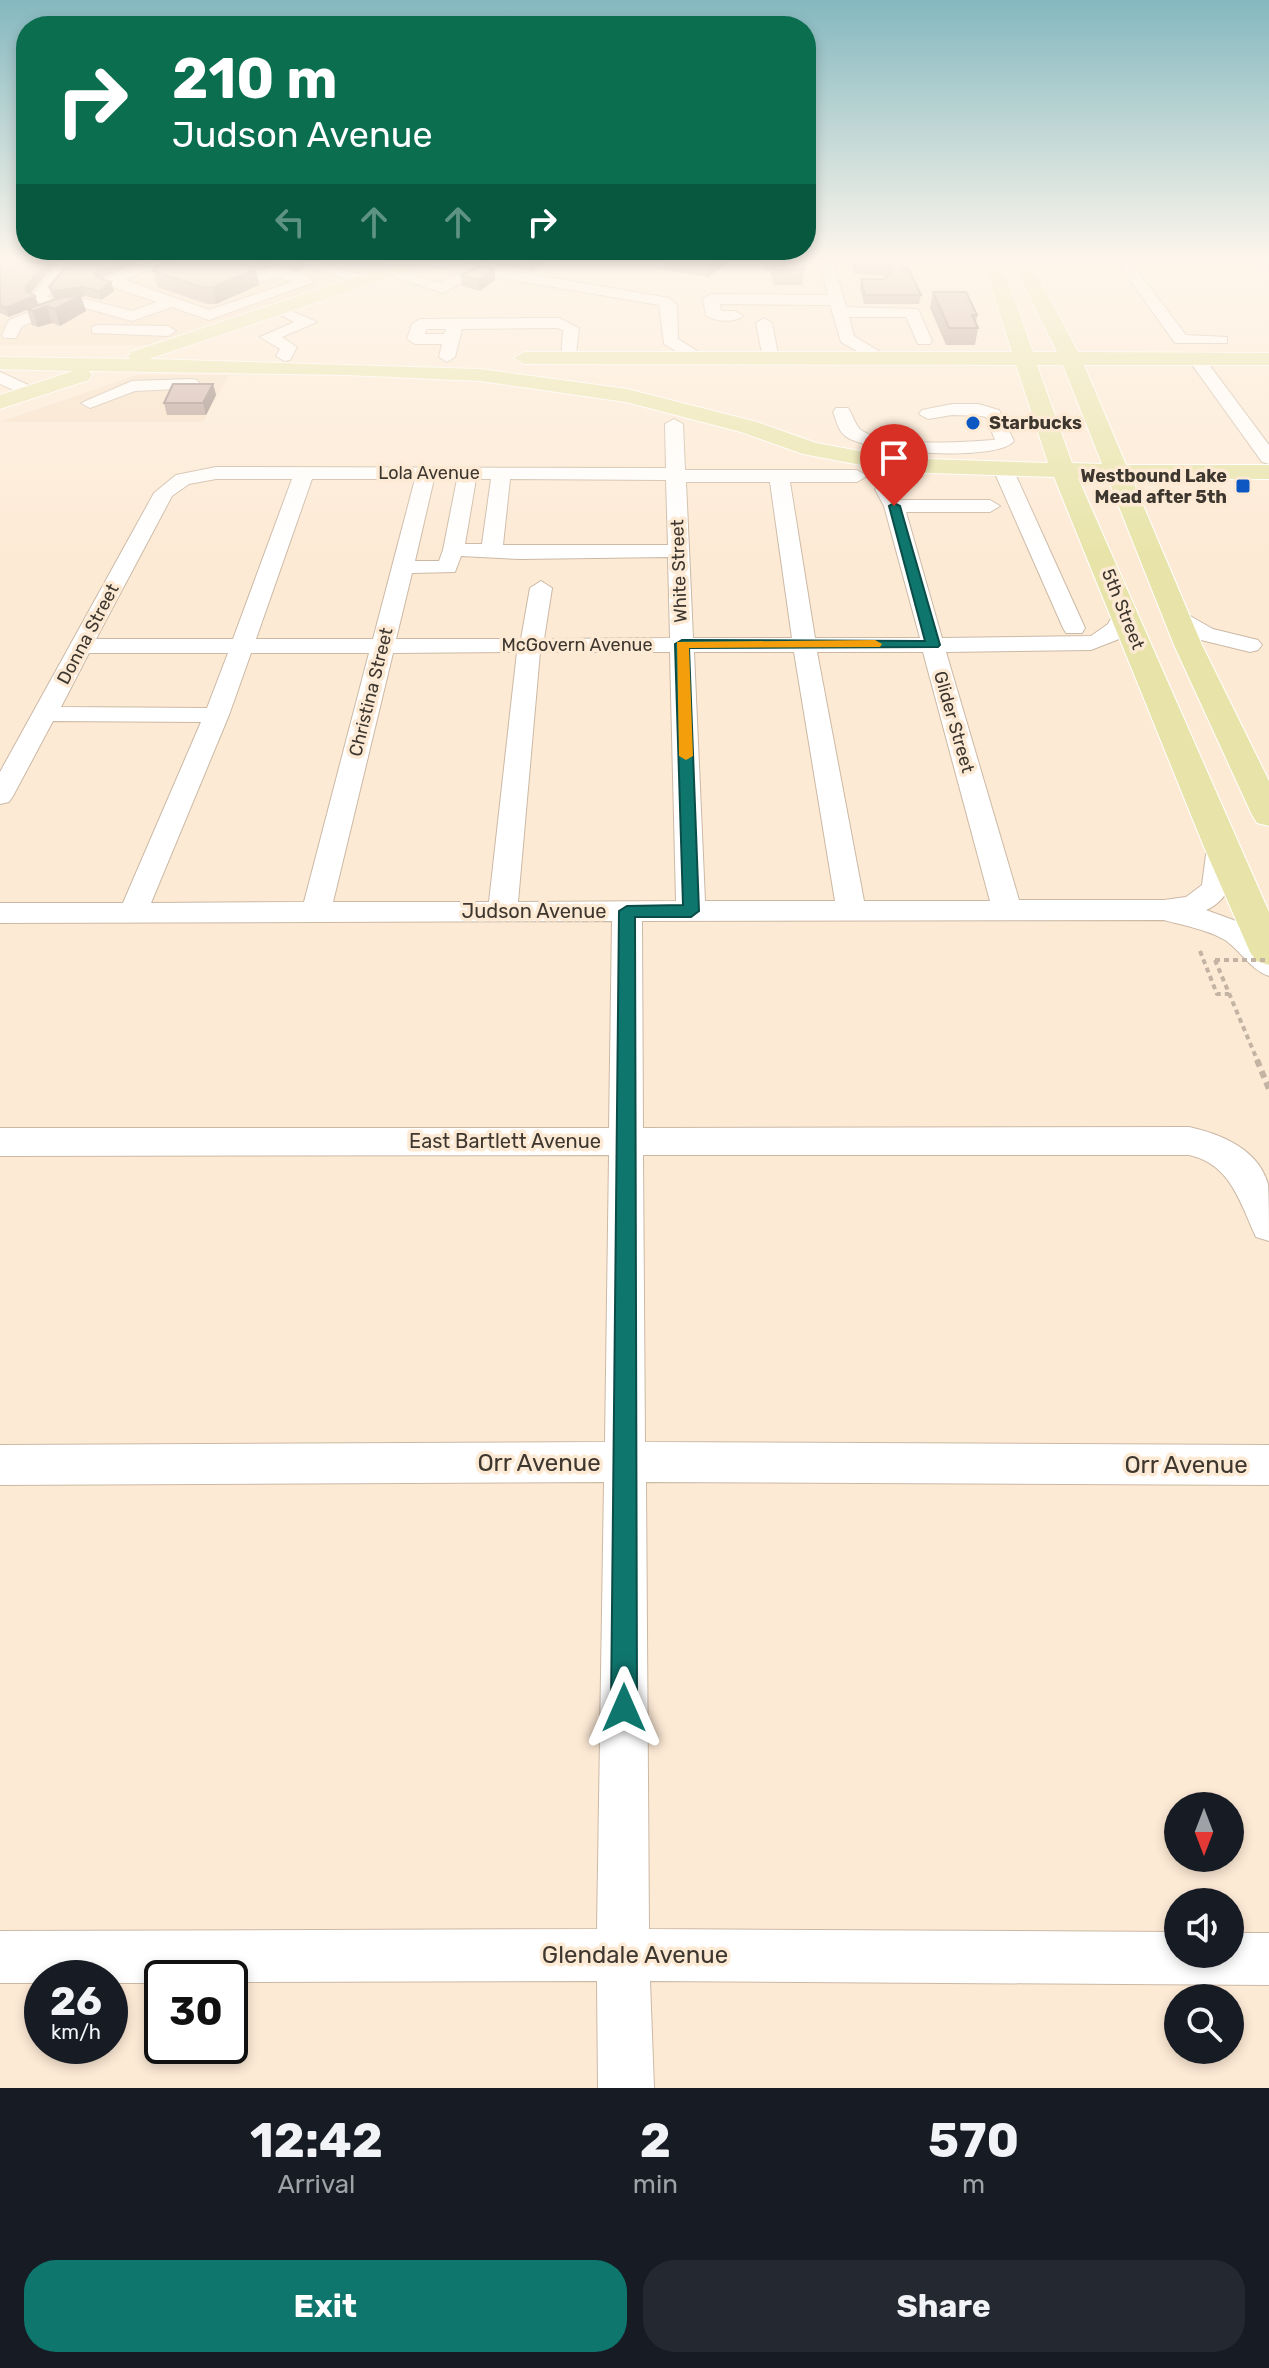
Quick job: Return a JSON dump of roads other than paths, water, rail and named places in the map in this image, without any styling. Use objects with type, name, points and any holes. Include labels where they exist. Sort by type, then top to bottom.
[{"type":"main road","points":[[128,358],[520,378],[627,396],[736,423],[811,449],[898,465],[1119,472],[1269,472]]},
{"type":"main road","points":[[0,412],[142,358]]},
{"type":"main road","points":[[0,402],[108,366],[146,358]]},
{"type":"main road","points":[[566,358],[962,358]]},
{"type":"main road","name":"5th Street","points":[[1023,358],[1063,470],[1221,847],[1269,952]]},
{"type":"main road","points":[[1044,358],[1269,359]]},
{"type":"main road","points":[[1071,359],[1202,675],[1269,815]]},
{"type":"main road","points":[[0,363],[108,366]]},
{"type":"main road","points":[[34,363],[53,373],[37,390]]},
{"type":"street","points":[[1196,359],[1269,458]]},
{"type":"street","points":[[0,377],[37,390]]},
{"type":"street","points":[[90,403],[132,386],[191,384]]},
{"type":"street","points":[[842,412],[850,431],[882,444],[993,446],[1005,441],[993,414],[984,410],[951,409],[928,414]]},
{"type":"street","points":[[1237,414],[1258,414]]},
{"type":"street","name":"White Street","points":[[674,424],[691,911]]},
{"type":"street","points":[[1003,469],[1073,637]]},
{"type":"street","name":"Lola Avenue","points":[[183,479],[216,473],[857,476]]},
{"type":"street","points":[[133,912],[217,715],[304,473]]},
{"type":"street","name":"Christina Street","points":[[316,912],[426,473]]},
{"type":"street","points":[[403,567],[447,567],[468,473]]},
{"type":"street","points":[[492,550],[501,473]]},
{"type":"street","points":[[779,476],[851,911]]},
{"type":"street","name":"Donna Street","points":[[0,796],[164,493],[183,479]]},
{"type":"street","name":"Glider Street","points":[[990,506],[890,497],[1007,910]]},
{"type":"street","points":[[453,550],[520,553],[678,551]]},
{"type":"street","points":[[503,911],[529,645],[534,636],[541,588]]},
{"type":"street","name":"McGovern Avenue","points":[[81,646],[933,645],[1109,637],[1118,629],[1125,613]]},
{"type":"street","points":[[1176,615],[1205,634],[1259,645]]},
{"type":"street","name":"McGovern Avenue","points":[[1073,637],[1120,655],[1135,663],[1149,677]]},
{"type":"street","points":[[1202,675],[1207,661],[1214,655],[1259,645]]},
{"type":"street","points":[[44,714],[217,715]]},
{"type":"street","name":"Judson Avenue","points":[[0,913],[1164,910],[1199,903],[1215,891],[1220,885],[1221,847]]},
{"type":"street","name":"Judson Avenue","points":[[1164,910],[1226,926],[1246,939],[1269,963]]},
{"type":"street","points":[[626,2088],[623,1955],[627,911]]},
{"type":"street","name":"East Bartlett Avenue","points":[[0,1142],[1203,1142],[1219,1149],[1241,1166],[1269,1226]]},
{"type":"street","name":"Orr Avenue","points":[[0,1465],[625,1462],[1269,1465]]},
{"type":"street","name":"Glendale Avenue","points":[[0,1957],[623,1955],[1269,1959]]},
{"type":"place","name":"Starbucks","points":[[973,423]]},
{"type":"place","name":"Westbound Lake Mead after 5th","points":[[1243,486]]}]
